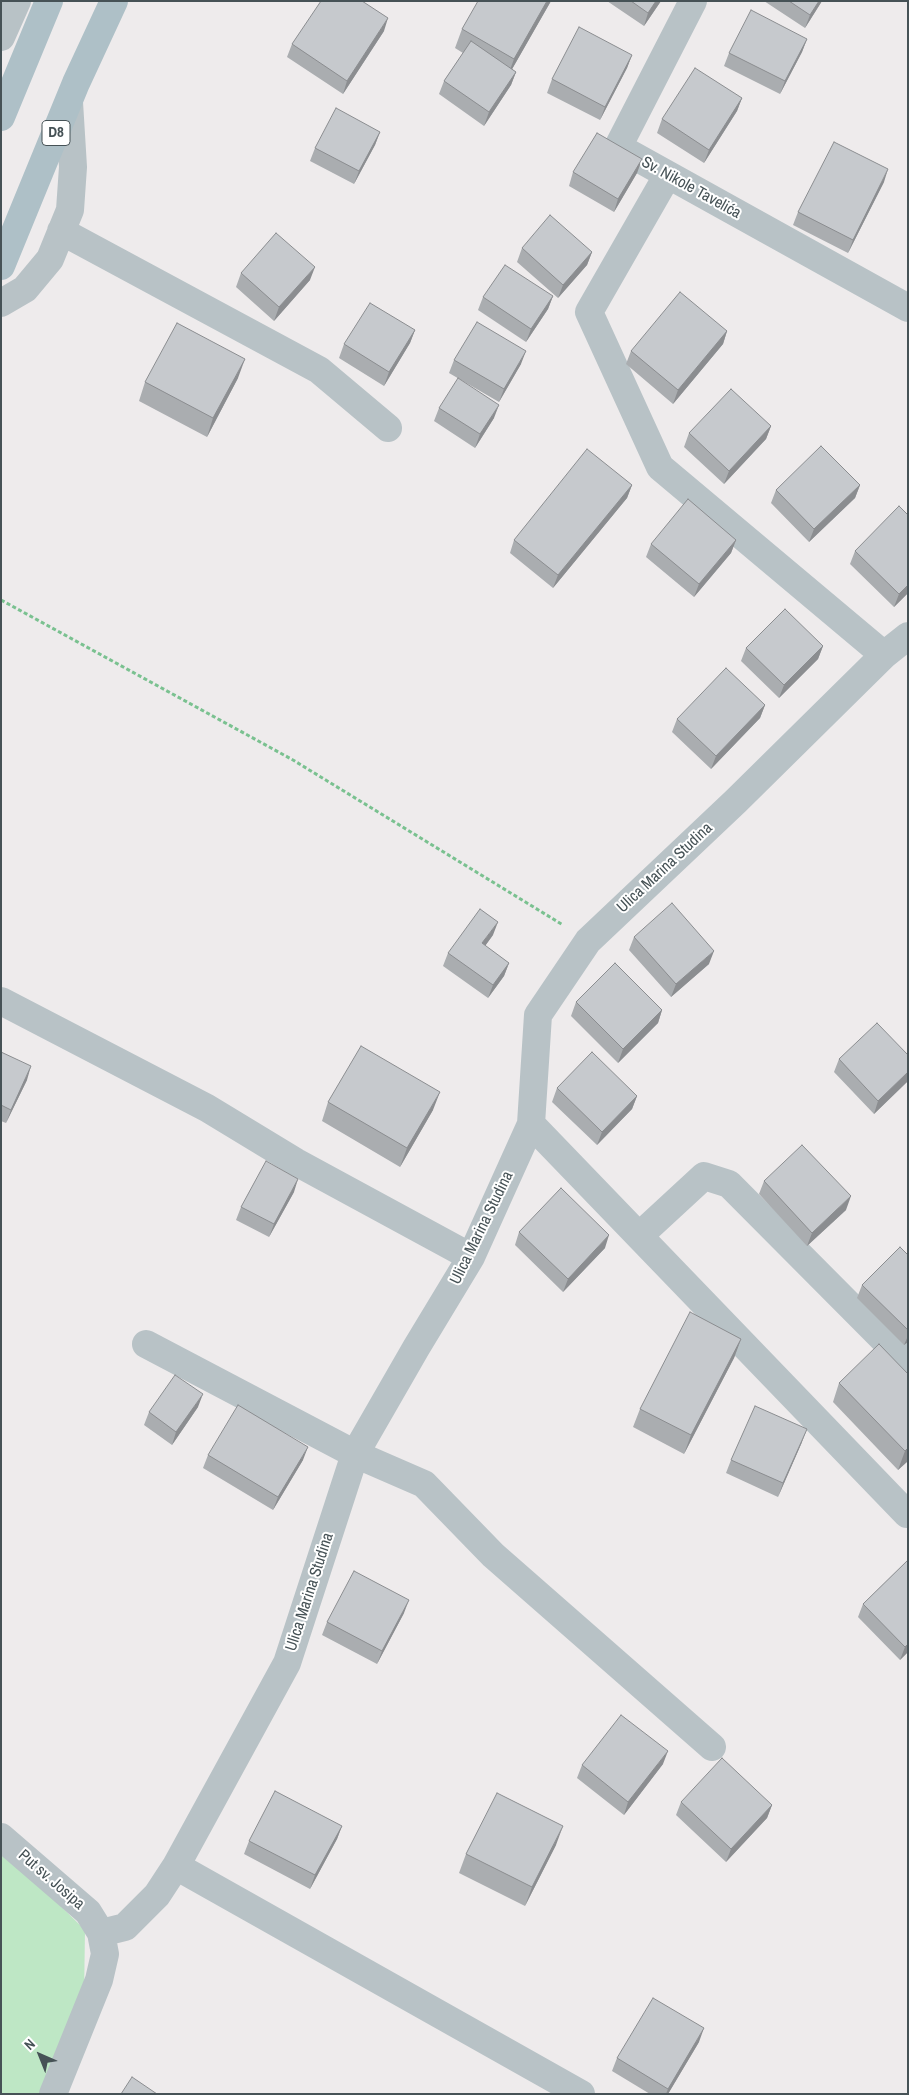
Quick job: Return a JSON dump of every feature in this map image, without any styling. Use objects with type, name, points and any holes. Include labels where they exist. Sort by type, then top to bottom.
[{"type":"main road","points":[[1,117],[50,1]]},
{"type":"main road","name":"D8","points":[[1,266],[69,102],[114,1]]},
{"type":"street","points":[[1,37],[17,1]]},
{"type":"street","name":"Sv. Nikole Tavelića","points":[[693,1],[618,147],[667,176],[908,308]]},
{"type":"street","points":[[1,303],[25,289],[50,259],[70,210],[74,167],[69,102]]},
{"type":"street","points":[[667,176],[589,312],[660,467],[884,655]]},
{"type":"street","points":[[61,232],[319,370],[388,428]]},
{"type":"street","name":"Ulica Marina Studina","points":[[101,1933],[125,1927],[156,1895],[176,1866],[287,1663],[356,1454],[416,1348],[471,1257],[531,1124],[538,1015],[588,941],[736,801],[884,655],[908,636]]},
{"type":"street","points":[[1,1001],[207,1108],[296,1162],[471,1257]]},
{"type":"street","points":[[531,1124],[908,1514]]},
{"type":"street","points":[[639,1236],[704,1176],[730,1184],[908,1364]]},
{"type":"street","points":[[146,1344],[356,1454],[424,1484],[493,1555],[712,1746]]},
{"type":"street","name":"Put sv. Josipa","points":[[1,1837],[88,1912],[101,1933],[105,1954],[99,1980],[54,2094]]},
{"type":"street","points":[[176,1866],[581,2094]]},
{"type":"path","points":[[1,600],[293,760],[588,941]]},
{"type":"green space","points":[[1,1854],[18,1864],[85,1930],[84,1998],[44,2094],[1,2094]]},
{"type":"building","points":[[321,1],[362,1],[388,18],[347,81],[292,44]]},
{"type":"building","points":[[478,1],[547,1],[514,59],[462,29]]},
{"type":"building","points":[[631,1],[656,1],[648,13]]},
{"type":"building","points":[[789,1],[819,1],[810,15]]},
{"type":"building","points":[[751,10],[807,39],[785,81],[729,53]]},
{"type":"building","points":[[579,27],[632,55],[605,107],[552,79]]},
{"type":"building","points":[[471,41],[516,72],[489,112],[444,81]]},
{"type":"building","points":[[695,68],[742,98],[709,150],[662,119]]},
{"type":"building","points":[[336,108],[380,132],[359,171],[315,148]]},
{"type":"building","points":[[597,133],[642,159],[618,199],[573,172]]},
{"type":"building","points":[[834,142],[888,169],[853,240],[798,212]]},
{"type":"building","points":[[550,215],[592,252],[563,285],[522,248]]},
{"type":"building","points":[[276,233],[315,267],[279,307],[241,273]]},
{"type":"building","points":[[505,265],[553,296],[531,329],[483,297]]},
{"type":"building","points":[[680,292],[727,331],[678,390],[631,351]]},
{"type":"building","points":[[370,303],[415,330],[389,372],[344,344]]},
{"type":"building","points":[[477,322],[526,351],[504,389],[454,360]]},
{"type":"building","points":[[177,323],[245,359],[213,418],[145,382]]},
{"type":"building","points":[[458,378],[499,405],[480,434],[439,408]]},
{"type":"building","points":[[731,389],[771,426],[729,471],[689,433]]},
{"type":"building","points":[[821,446],[860,485],[814,529],[776,490]]},
{"type":"building","points":[[587,449],[632,485],[558,575],[514,540]]},
{"type":"building","points":[[688,499],[736,540],[699,584],[651,544]]},
{"type":"building","points":[[899,506],[908,515],[908,585],[899,594],[855,551]]},
{"type":"building","points":[[785,609],[823,646],[784,685],[746,648]]},
{"type":"building","points":[[726,668],[765,705],[716,756],[677,719]]},
{"type":"building","points":[[672,903],[714,951],[676,984],[634,937]]},
{"type":"building","points":[[480,909],[498,922],[482,943],[509,963],[493,985],[448,953]]},
{"type":"building","points":[[615,963],[662,1010],[623,1049],[576,1002]]},
{"type":"building","points":[[877,1023],[908,1055],[908,1072],[878,1101],[839,1059]]},
{"type":"building","points":[[361,1046],[440,1092],[407,1148],[328,1102]]},
{"type":"building","points":[[1,1052],[31,1066],[11,1110],[1,1105]]},
{"type":"building","points":[[592,1052],[637,1096],[602,1132],[557,1088]]},
{"type":"building","points":[[802,1145],[851,1196],[812,1233],[764,1181]]},
{"type":"building","points":[[266,1161],[298,1179],[274,1224],[241,1207]]},
{"type":"building","points":[[561,1188],[609,1235],[568,1279],[519,1232]]},
{"type":"building","points":[[900,1247],[908,1255],[908,1330],[862,1285]]},
{"type":"building","points":[[690,1312],[741,1339],[691,1435],[640,1409]]},
{"type":"building","points":[[879,1344],[908,1374],[908,1448],[905,1451],[839,1383]]},
{"type":"building","points":[[175,1375],[203,1394],[176,1432],[149,1412]]},
{"type":"building","points":[[238,1405],[308,1447],[278,1497],[208,1455]]},
{"type":"building","points":[[755,1406],[807,1429],[783,1483],[731,1460]]},
{"type":"building","points":[[908,1560],[908,1644],[905,1647],[863,1604]]},
{"type":"building","points":[[354,1571],[409,1600],[382,1651],[327,1622]]},
{"type":"building","points":[[621,1715],[668,1751],[628,1802],[582,1765]]},
{"type":"building","points":[[722,1758],[772,1805],[731,1849],[681,1802]]},
{"type":"building","points":[[275,1791],[342,1826],[315,1875],[249,1841]]},
{"type":"building","points":[[497,1793],[563,1826],[532,1887],[466,1854]]},
{"type":"building","points":[[653,1998],[704,2028],[668,2089],[617,2058]]},
{"type":"building","points":[[132,2077],[157,2094],[121,2094]]}]
